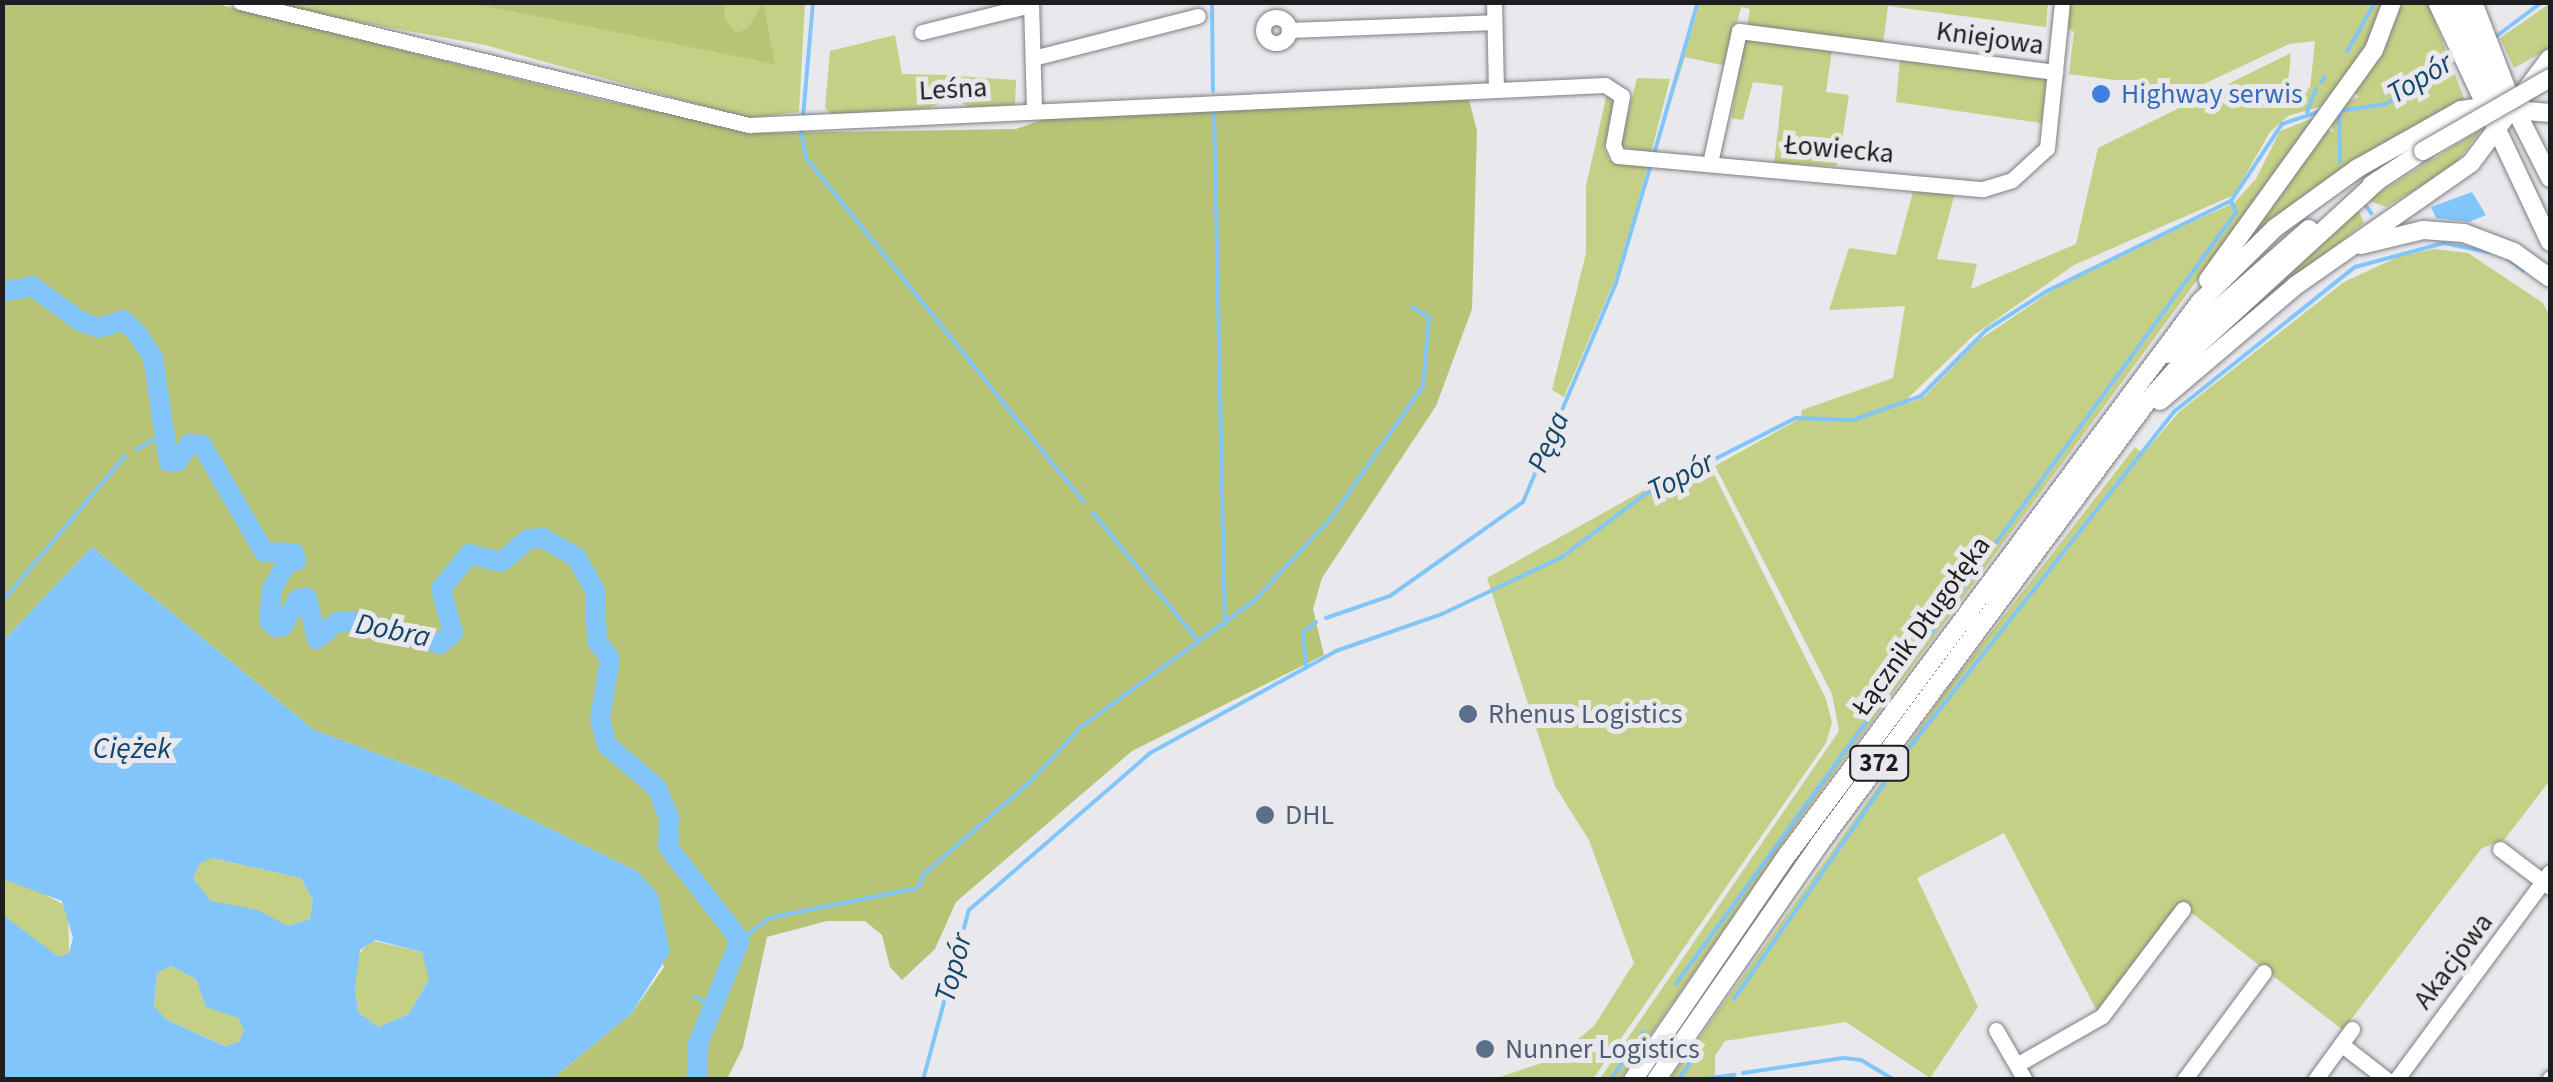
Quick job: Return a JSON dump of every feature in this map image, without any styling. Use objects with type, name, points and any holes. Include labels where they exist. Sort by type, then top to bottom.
[{"type":"main road","points":[[2119,405],[2348,86],[2382,35],[2392,2]]},
{"type":"main road","points":[[2437,2],[2468,33],[2481,63],[2482,106],[2550,242]]},
{"type":"main road","points":[[2454,2],[2481,63],[2512,103],[2550,178]]},
{"type":"main road","points":[[2468,33],[2474,2]]},
{"type":"main road","points":[[2111,452],[2185,378],[2338,254],[2471,163],[2512,103],[2550,58]]},
{"type":"main road","name":"372","points":[[2119,405],[2257,271],[2378,180],[2550,78]]},
{"type":"main road","points":[[2175,330],[2235,264],[2315,197],[2438,122],[2482,106],[2512,103],[2550,114]]},
{"type":"main road","name":"372","points":[[2111,452],[2198,345],[2378,180]]},
{"type":"main road","points":[[2338,254],[2385,236],[2442,230],[2500,245],[2550,278]]},
{"type":"main road","name":"Łącznik Długołęka","points":[[1633,1080],[1788,854],[2119,405]]},
{"type":"main road","name":"Łącznik Długołęka","points":[[1656,1080],[1820,843],[2111,452]]},
{"type":"street","name":"Leśna","points":[[240,2],[749,125],[1496,87],[1616,89],[1622,104],[1614,152]]},
{"type":"street","points":[[1494,2],[1496,87]]},
{"type":"street","points":[[2055,72],[2062,2]]},
{"type":"street","points":[[922,32],[1031,4],[1034,110]]},
{"type":"street","points":[[1033,58],[1198,16]]},
{"type":"street","points":[[1289,30],[1494,22]]},
{"type":"street","name":"Kniejowa","points":[[1710,163],[1739,31],[2055,72]]},
{"type":"street","name":"Łowiecka","points":[[1614,152],[1983,189],[2012,180],[2046,148],[2055,72]]},
{"type":"street","points":[[2500,849],[2548,880]]},
{"type":"street","name":"Akacjowa","points":[[2396,1080],[2548,880]]},
{"type":"street","points":[[1996,1030],[2022,1072],[2102,1016],[2183,908]]},
{"type":"street","points":[[2184,1080],[2264,972]]},
{"type":"street","points":[[2315,1080],[2352,1029]]},
{"type":"street","points":[[2341,1044],[2388,1080]]},
{"type":"green space","points":[[3,3],[213,3],[601,100],[767,133],[1016,129],[1053,116],[1467,92],[1477,131],[1472,309],[1436,406],[1322,578],[1313,609],[1324,655],[1132,751],[956,902],[935,949],[902,980],[890,967],[882,935],[865,921],[827,921],[767,937],[743,1047],[727,1079],[552,1079],[632,1013],[664,967],[637,871],[451,781],[314,730],[92,547],[3,641]]},
{"type":"green space","points":[[255,3],[805,3],[799,112],[746,118],[485,45]]},
{"type":"green space","points":[[470,3],[725,3],[724,18],[736,33],[747,29],[763,3],[775,64]]},
{"type":"green space","points":[[1700,3],[2048,3],[2046,27],[1888,6],[1883,44],[2048,67],[2041,123],[1896,102],[1900,59],[1832,50],[1826,92],[1849,95],[1839,161],[1836,166],[1774,163],[1783,86],[1753,82],[1743,120],[1731,118],[1750,9],[1741,7],[1726,66],[1685,57],[1655,152]]},
{"type":"green space","points":[[2069,3],[2384,3],[2366,45],[2322,106],[2288,116],[2270,132],[2234,195],[2074,265],[1974,335],[1908,398],[1910,403],[1924,397],[1979,340],[2077,274],[2234,203],[2256,179],[2280,131],[2318,116],[1800,819],[1620,1079],[1599,1080],[1839,731],[1832,694],[1715,466],[1801,418],[1802,410],[1893,378],[1905,306],[1829,310],[1849,248],[1896,255],[1914,188],[1955,193],[1937,259],[1977,264],[1971,289],[2076,244],[2098,148],[2291,53],[2288,83],[2310,89],[2315,41],[2289,44],[2191,90],[2069,74],[2074,32],[2066,27]]},
{"type":"green space","points":[[2402,3],[2428,3],[2465,101],[2229,261],[2325,129],[2333,132],[2332,121],[2346,102],[2359,97],[2354,92],[2384,50]]},
{"type":"green space","points":[[2549,4],[2550,48],[2514,68],[2500,38]]},
{"type":"green space","points":[[895,35],[902,74],[947,75],[948,99],[930,108],[832,115],[825,108],[830,51]]},
{"type":"green space","points":[[957,76],[1016,80],[1015,105],[968,107],[958,100]]},
{"type":"green space","points":[[1637,78],[1670,79],[1651,153],[1620,146]]},
{"type":"green space","points":[[1607,93],[1616,107],[1604,149],[1609,160],[1649,162],[1620,268],[1564,397],[1552,390],[1586,253],[1586,186]]},
{"type":"green space","points":[[2483,128],[2452,168],[2386,207],[2367,200]]},
{"type":"green space","points":[[2358,209],[2364,223],[2192,361]]},
{"type":"green space","points":[[2434,249],[2468,253],[2543,303],[2550,317],[2550,780],[2504,840],[2482,848],[2343,1030],[2180,904],[2099,1015],[2004,833],[1917,878],[1978,1007],[1930,1078],[1846,1022],[1725,1041],[1715,1056],[1715,1079],[1669,1080],[1948,688],[2135,447],[2143,454],[2180,411],[2344,282],[2400,256]]},
{"type":"green space","points":[[1705,456],[1826,699],[1832,723],[1826,743],[1593,1079],[1494,1079],[1554,1059],[1594,1026],[1634,963],[1589,840],[1555,786],[1487,578]]},
{"type":"green space","points":[[212,858],[301,878],[313,900],[310,919],[288,926],[211,901],[193,878],[200,862]]},
{"type":"green space","points":[[14,878],[68,907],[69,953],[60,957],[10,927],[3,915],[2,879]]},
{"type":"green space","points":[[370,940],[422,952],[428,961],[429,979],[409,1014],[378,1027],[358,1012],[355,988],[355,960]]},
{"type":"green space","points":[[171,966],[196,979],[206,1006],[238,1018],[244,1030],[239,1042],[226,1046],[167,1020],[154,1006],[157,972]]},
{"type":"water","points":[[2472,192],[2486,215],[2469,222],[2436,218],[2431,207]]},
{"type":"water","name":"Ciężek","points":[[92,547],[314,730],[451,781],[637,871],[658,894],[670,952],[632,1013],[552,1079],[3,1079],[3,915],[59,957],[69,953],[73,938],[62,901],[3,879],[3,641]],"holes":[[[212,858],[301,878],[313,900],[310,919],[288,926],[258,910],[211,901],[193,878],[200,863]],[[375,940],[422,952],[429,979],[409,1014],[378,1027],[358,1012],[355,988],[360,950]],[[171,966],[196,979],[206,1007],[238,1018],[244,1030],[239,1042],[225,1046],[167,1020],[154,1006],[157,973]]]},
{"type":"waterway","points":[[803,117],[813,2]]},
{"type":"waterway","points":[[1212,2],[1213,91]]},
{"type":"waterway","name":"Pęga","points":[[1654,154],[1698,2]]},
{"type":"waterway","points":[[2347,52],[2375,2]]},
{"type":"waterway","name":"Topór","points":[[2494,38],[2542,2]]},
{"type":"waterway","name":"Topór","points":[[2339,111],[2386,104],[2458,55]]},
{"type":"waterway","points":[[2321,82],[2325,77]]},
{"type":"waterway","points":[[2307,112],[2316,89]]},
{"type":"waterway","points":[[1214,110],[1225,625]]},
{"type":"waterway","name":"Topór","points":[[923,1080],[969,910],[1150,753],[1336,651],[1442,614],[1562,557],[1644,495],[1796,418],[1853,420],[1921,396],[1986,330],[2047,291],[2231,201],[2282,124],[2324,110]]},
{"type":"waterway","points":[[2339,111],[2340,161]]},
{"type":"waterway","points":[[801,130],[806,158],[1084,502]]},
{"type":"waterway","name":"Pęga","points":[[1326,618],[1390,596],[1523,502],[1616,283],[1651,164]]},
{"type":"waterway","points":[[1676,984],[2236,212],[2231,201]]},
{"type":"waterway","points":[[2366,206],[2371,213]]},
{"type":"waterway","points":[[1734,999],[1907,751],[2175,411],[2355,267],[2444,243],[2489,252]]},
{"type":"waterway","points":[[2508,259],[2523,270]]},
{"type":"waterway","name":"Dobra","points":[[2,292],[32,286],[80,321],[99,328],[123,320],[137,333],[153,358],[169,462],[177,462],[189,444],[202,445],[264,552],[294,553],[296,561],[286,564],[272,589],[269,621],[276,627],[283,626],[298,599],[307,598],[317,639],[337,622],[363,622],[440,644],[453,633],[441,589],[469,554],[501,562],[528,539],[543,538],[576,557],[595,590],[597,641],[610,659],[600,719],[607,745],[657,788],[669,817],[668,847],[740,940],[698,1044],[697,1080]]},
{"type":"waterway","points":[[740,940],[769,918],[918,888],[924,874],[1030,782],[1081,727],[1254,601],[1332,517],[1423,386],[1429,317],[1412,307]]},
{"type":"waterway","points":[[146,346],[153,342]]},
{"type":"waterway","points":[[137,449],[162,435]]},
{"type":"waterway","points":[[2,602],[125,456]]},
{"type":"waterway","points":[[1093,513],[1198,641]]},
{"type":"waterway","name":"Pęga","points":[[1306,668],[1303,633],[1316,622]]},
{"type":"waterway","points":[[695,997],[717,1008]]},
{"type":"waterway","points":[[1640,1037],[1643,1032]]},
{"type":"waterway","points":[[1610,1080],[1636,1044]]},
{"type":"waterway","points":[[1697,1053],[1700,1048]]},
{"type":"waterway","points":[[1743,1073],[1843,1058],[1861,1060],[1894,1080]]},
{"type":"waterway","points":[[1678,1080],[1693,1059]]},
{"type":"waterway","points":[[1698,1080],[1735,1075]]},
{"type":"place","name":"Highway serwis","points":[[2101,94]]},
{"type":"place","name":"Rhenus Logistics","points":[[1468,714]]},
{"type":"place","name":"DHL","points":[[1265,815]]},
{"type":"place","name":"Nunner Logistics","points":[[1485,1049]]}]
